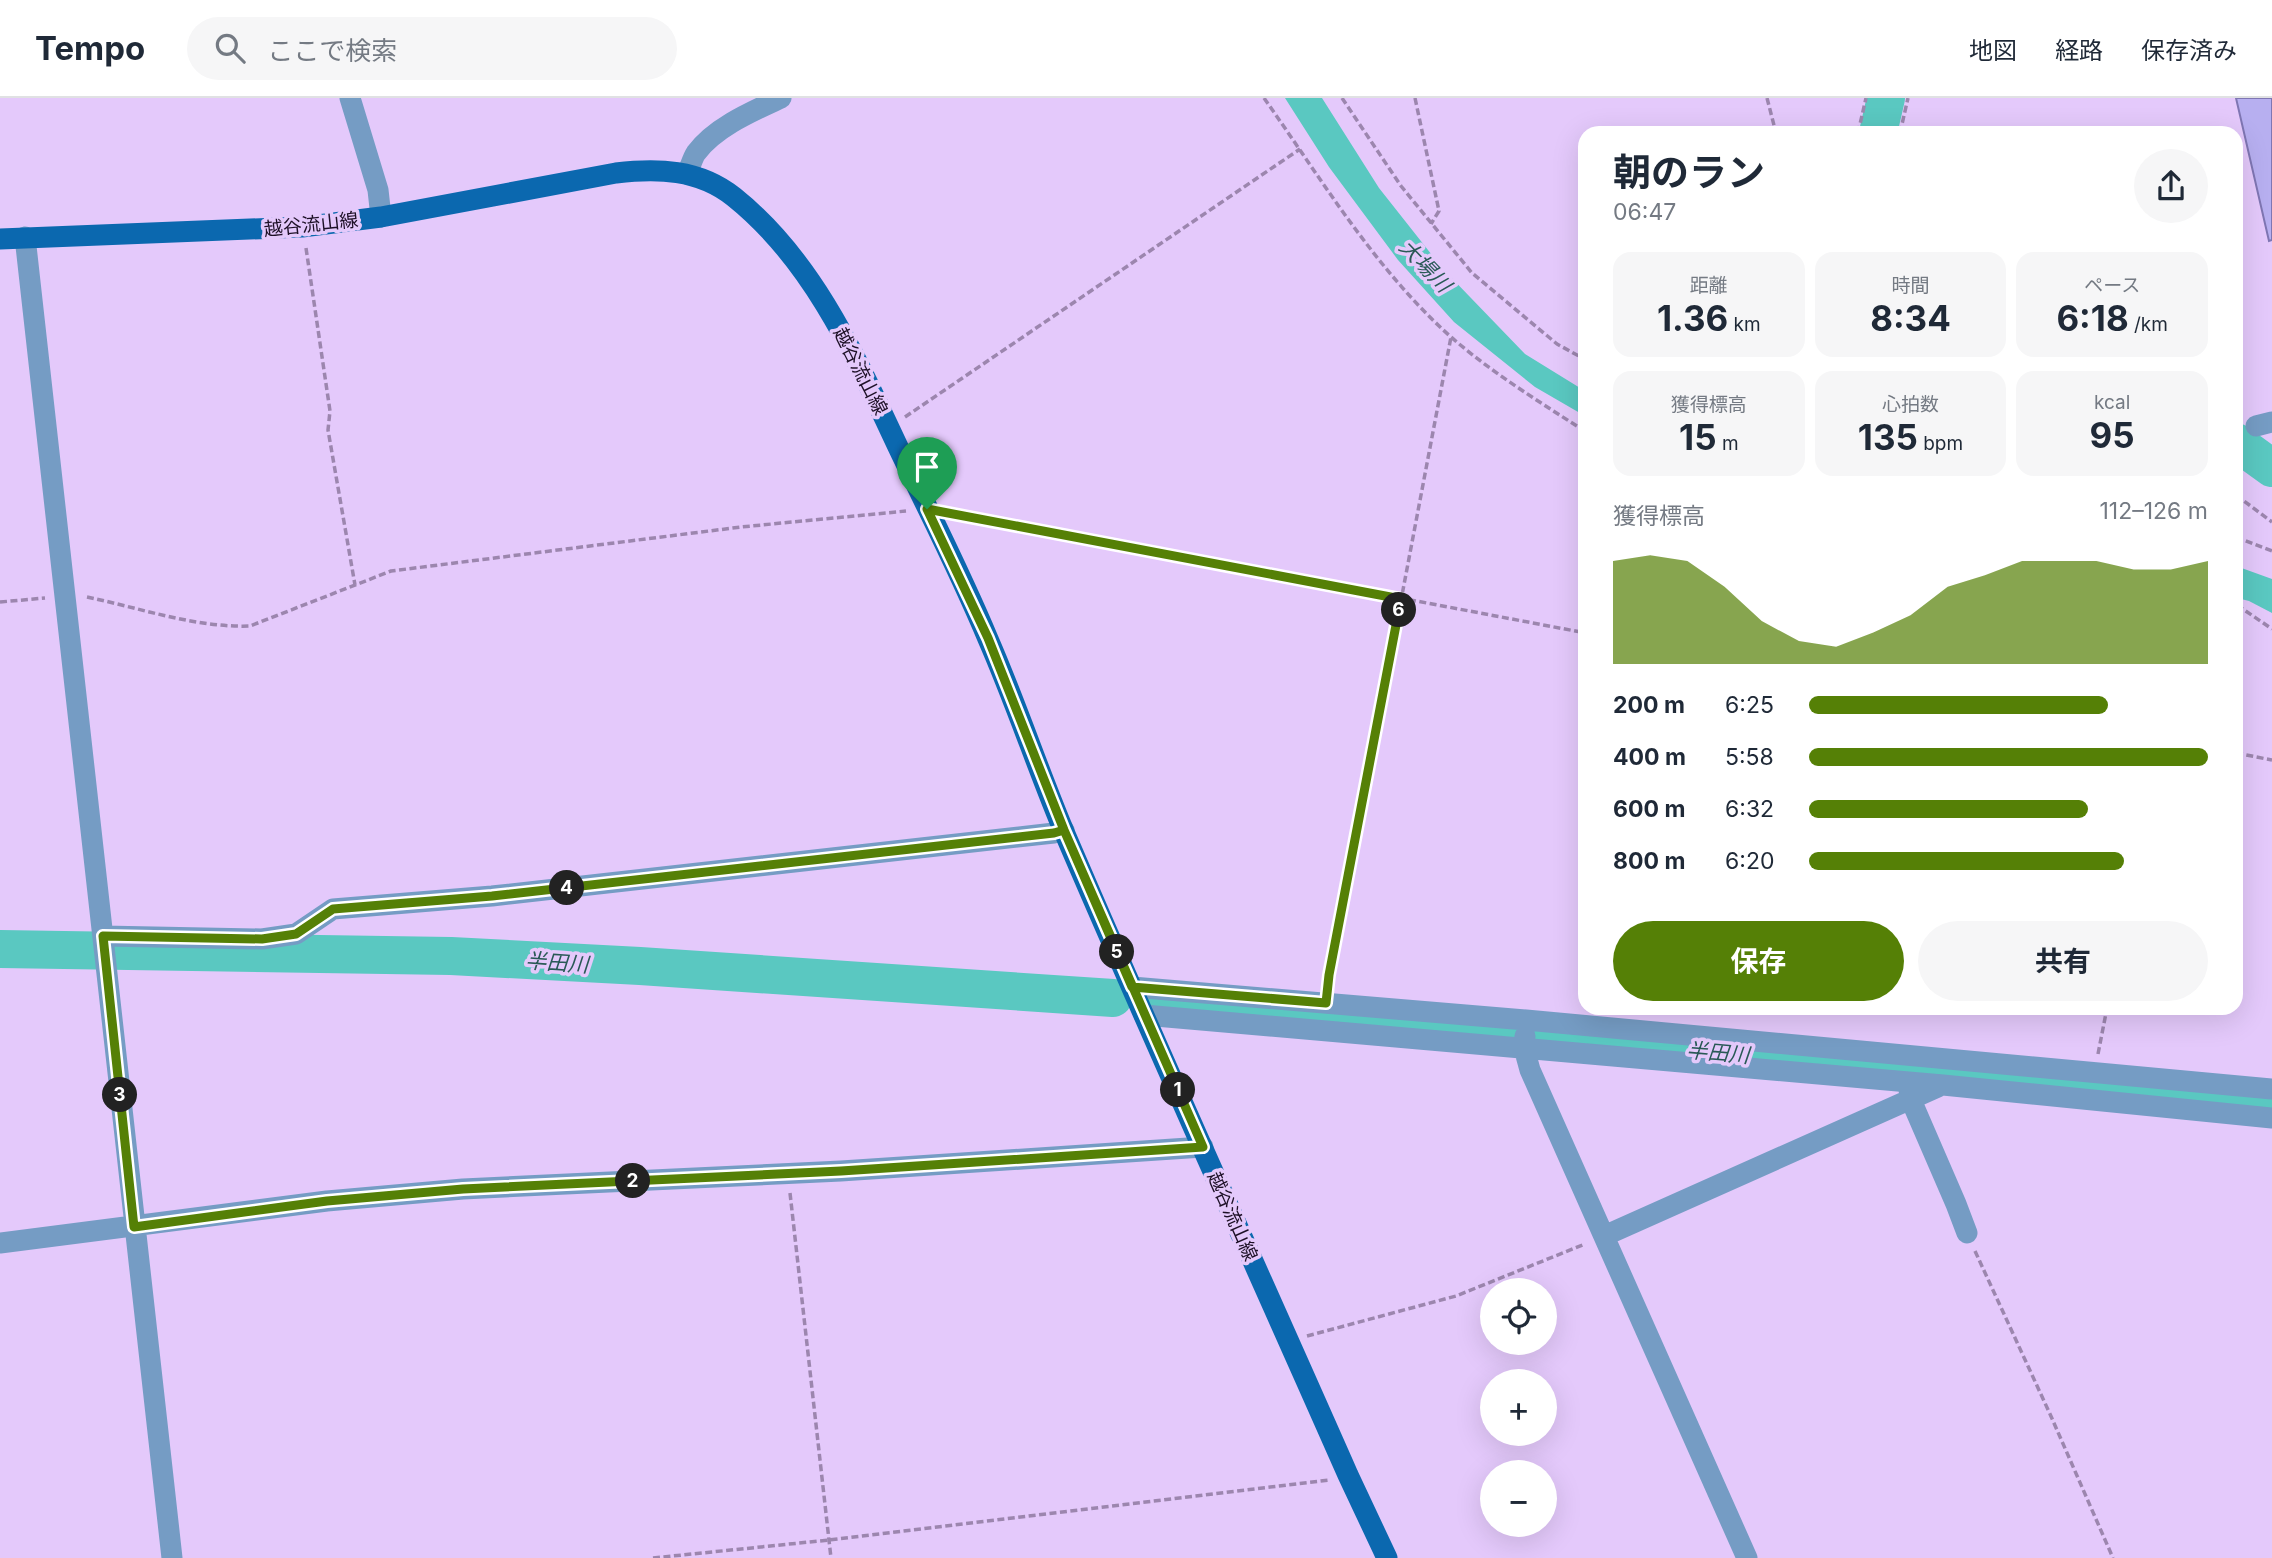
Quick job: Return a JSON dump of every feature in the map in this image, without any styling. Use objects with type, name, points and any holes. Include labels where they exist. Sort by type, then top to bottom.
[{"type":"main road","name":"越谷流山線","points":[[0,239],[302,227],[381,217],[616,173],[646,170],[687,174],[703,179],[733,196],[784,248],[813,285],[834,318],[889,428],[988,638],[1064,830],[1144,1015],[1387,1558]]},
{"type":"street","points":[[350,98],[377,190],[381,217]]},
{"type":"street","points":[[687,174],[696,154],[716,134],[781,98]]},
{"type":"street","points":[[25,237],[172,1558]]},
{"type":"street","points":[[104,945],[281,937],[296,934],[333,909],[492,896],[1064,830]]},
{"type":"street","points":[[1132,987],[1326,1003],[1525,1034],[1902,1077],[1943,1085],[2272,1118]]},
{"type":"street","points":[[1144,1015],[1525,1034]]},
{"type":"street","points":[[1525,1034],[1530,1070],[1747,1558]]},
{"type":"street","points":[[1604,1236],[1902,1077],[2095,1073],[2272,1089]]},
{"type":"street","points":[[1902,1077],[1967,1233]]},
{"type":"street","points":[[0,1243],[327,1201],[449,1191],[788,1174],[1203,1147]]},
{"type":"path","points":[[1264,98],[1363,240],[1404,288],[1451,337],[1578,427]]},
{"type":"path","points":[[1342,98],[1401,186],[1472,273],[1557,344],[1578,356]]},
{"type":"path","points":[[1415,98],[1439,211],[1432,224]]},
{"type":"path","points":[[1767,98],[1774,126]]},
{"type":"path","points":[[1860,126],[1866,98]]},
{"type":"path","points":[[1902,126],[1908,98]]},
{"type":"path","points":[[889,428],[1300,149]]},
{"type":"path","points":[[302,227],[330,411],[328,430],[355,585]]},
{"type":"path","points":[[1326,1003],[1329,975],[1451,337]]},
{"type":"path","points":[[2243,500],[2272,522]]},
{"type":"path","points":[[0,602],[80,595],[206,623],[250,626],[391,570],[741,527],[927,509],[1578,632]]},
{"type":"path","points":[[2243,540],[2272,551]]},
{"type":"path","points":[[2243,610],[2272,629]]},
{"type":"path","points":[[2243,754],[2272,760]]},
{"type":"path","points":[[2095,1073],[2106,1015]]},
{"type":"path","points":[[788,1174],[831,1558]]},
{"type":"path","points":[[1967,1233],[2113,1558]]},
{"type":"path","points":[[1289,1341],[1456,1296],[1604,1236]]},
{"type":"path","points":[[653,1558],[1324,1481],[1348,1475]]},
{"type":"water","name":"大場川","points":[[1285,98],[1322,98],[1379,188],[1443,269],[1525,354],[1578,387],[1578,412],[1535,387],[1454,322],[1398,260],[1329,167]]},
{"type":"water","points":[[2243,569],[2272,579],[2272,613],[2243,600]]},
{"type":"building","points":[[2236,98],[2272,98],[2272,240],[2269,241],[2243,126]]},
{"type":"waterway","points":[[1880,126],[1886,98]]},
{"type":"waterway","points":[[2243,447],[2272,468]]},
{"type":"waterway","name":"半田川","points":[[0,949],[451,956],[1113,998]]},
{"type":"waterway","name":"半田川","points":[[1164,1002],[2272,1104]]},
{"type":"route","points":[[927,509],[988,638],[1064,830],[1144,1015],[1203,1147],[841,1171],[463,1189],[327,1201],[134,1227],[103,936],[262,939],[281,937],[296,934],[333,909],[492,896],[1064,830],[1132,987],[1326,1003],[1329,975],[1401,599],[927,509]]}]
